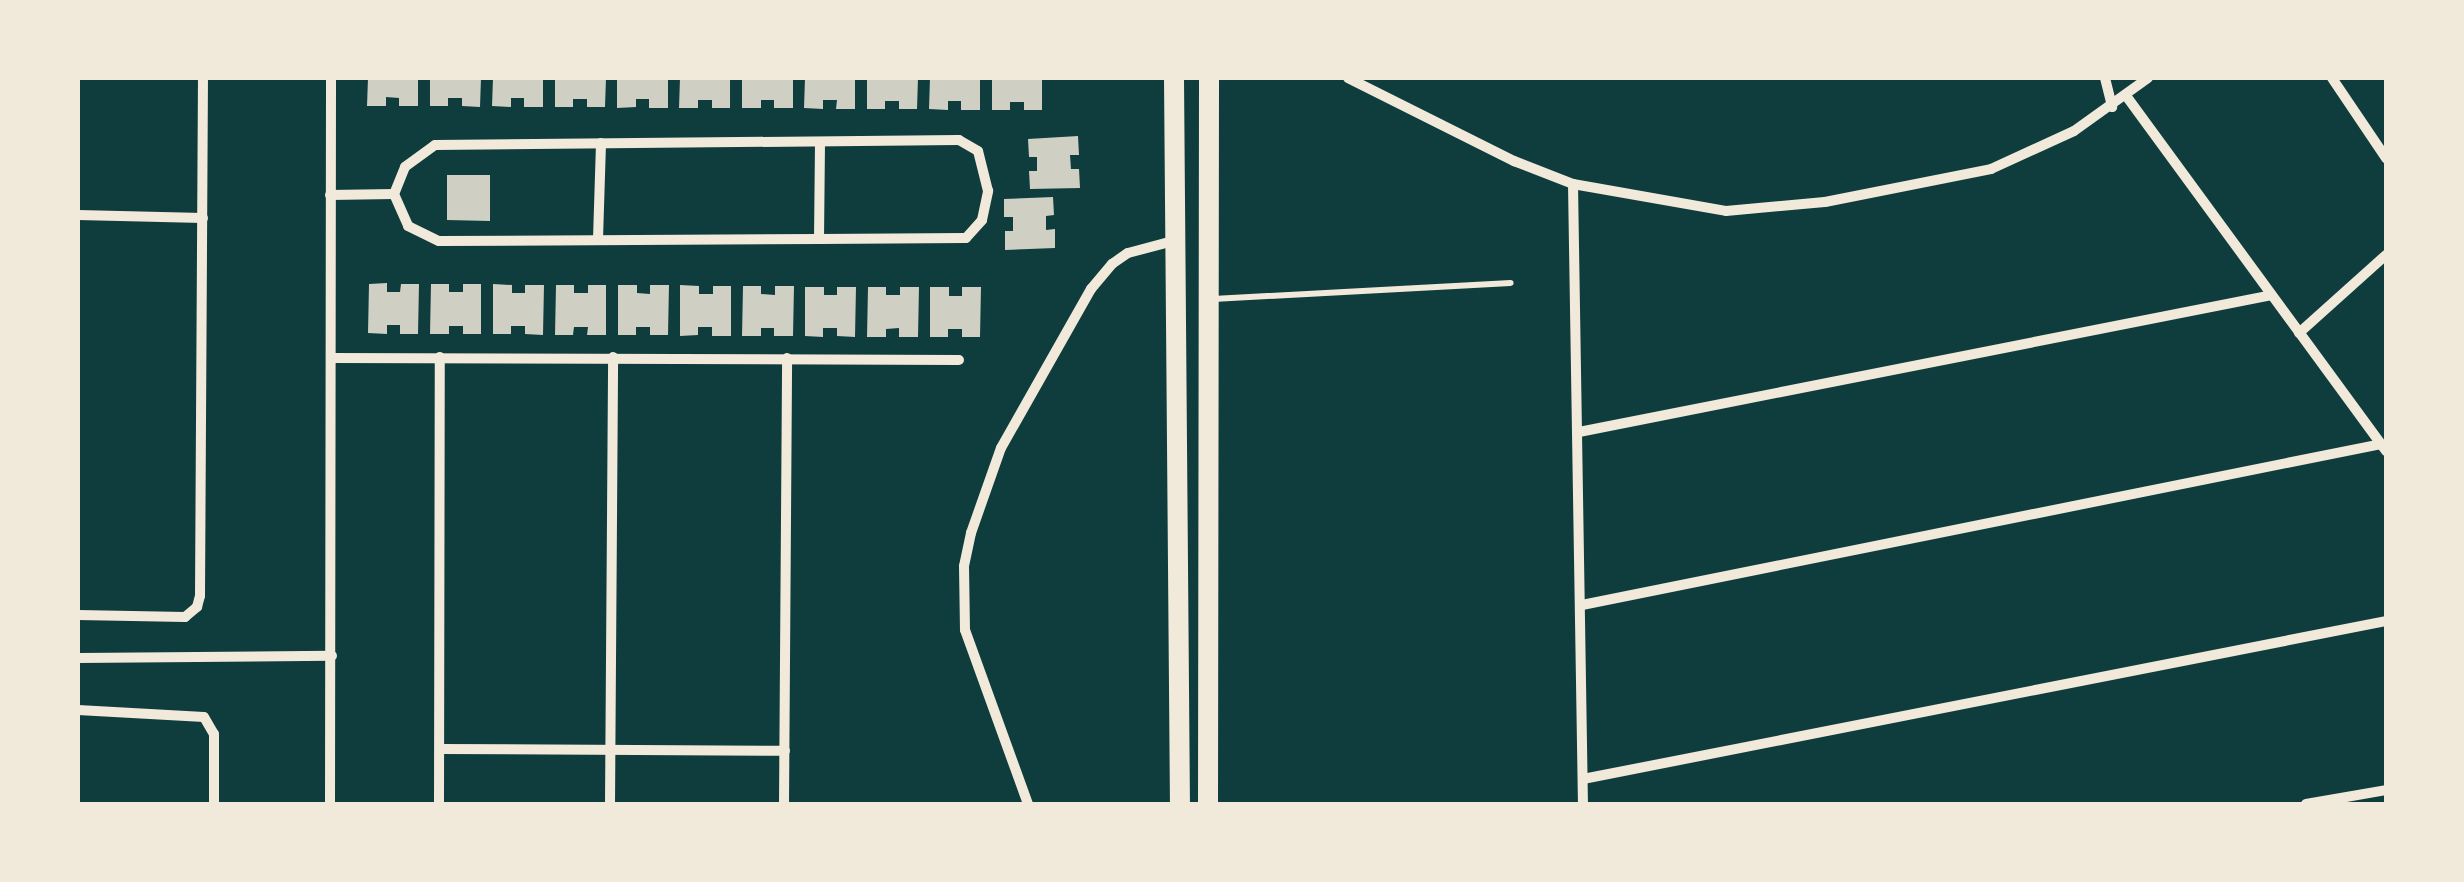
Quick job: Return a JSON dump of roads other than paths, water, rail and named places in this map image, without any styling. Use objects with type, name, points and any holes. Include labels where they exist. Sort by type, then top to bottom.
[{"type":"highway","points":[[1174,78],[1180,804]]},
{"type":"highway","points":[[1208,804],[1210,78]]},
{"type":"street","points":[[78,614],[185,617],[198,607],[203,78]]},
{"type":"street","points":[[330,804],[331,78]]},
{"type":"street","points":[[1348,78],[1514,161],[1573,184],[1726,211],[1825,202],[1991,169],[2036,152],[2112,107],[2148,78]]},
{"type":"street","points":[[2106,78],[2112,107]]},
{"type":"street","points":[[2332,78],[2386,158]]},
{"type":"street","points":[[1582,604],[2384,447],[2128,96]]},
{"type":"street","points":[[820,142],[820,239]]},
{"type":"street","points":[[820,142],[966,142],[981,156],[988,191],[982,220],[966,238],[426,238],[408,226],[394,194],[406,168],[435,145],[820,142]]},
{"type":"street","points":[[598,239],[602,143]]},
{"type":"street","points":[[1573,184],[1583,804]]},
{"type":"street","points":[[330,195],[394,194]]},
{"type":"street","points":[[78,216],[203,218]]},
{"type":"street","points":[[1028,804],[965,630],[964,566],[971,532],[1001,448],[1091,289],[1112,264],[1128,253],[1178,240]]},
{"type":"street","points":[[2299,333],[2386,254]]},
{"type":"street","points":[[1579,432],[2272,295]]},
{"type":"street","points":[[439,804],[440,357]]},
{"type":"street","points":[[610,804],[612,357]]},
{"type":"street","points":[[331,358],[958,360]]},
{"type":"street","points":[[784,804],[787,358]]},
{"type":"street","points":[[1583,779],[2386,621]]},
{"type":"street","points":[[78,658],[332,656]]},
{"type":"street","points":[[78,710],[204,717],[214,734],[214,804]]},
{"type":"street","points":[[440,750],[784,751]]},
{"type":"street","points":[[2306,804],[2386,790]]},
{"type":"lane","points":[[1211,299],[1511,283]]}]
